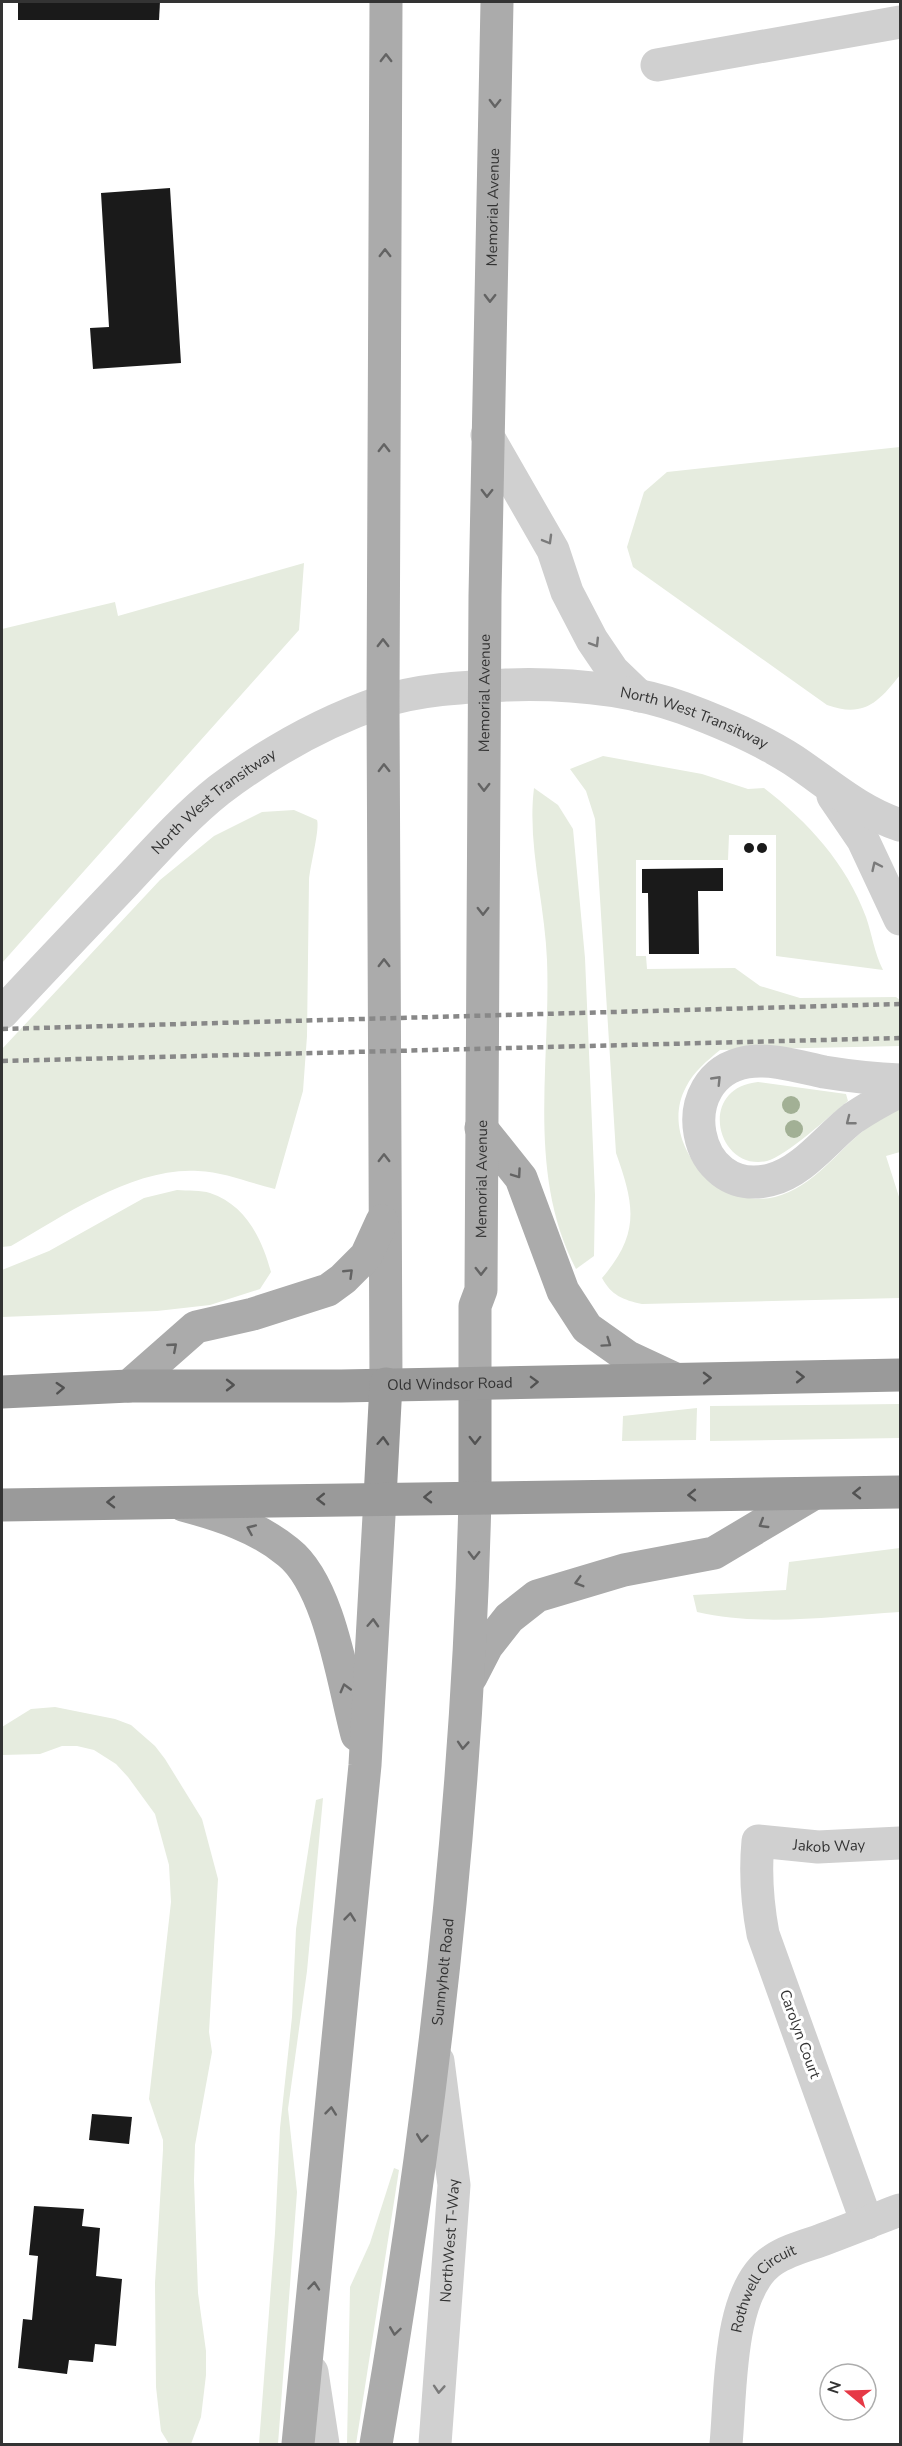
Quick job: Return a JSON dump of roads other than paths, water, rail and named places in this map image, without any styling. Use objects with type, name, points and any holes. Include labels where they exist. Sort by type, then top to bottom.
[{"type":"highway","name":"Old Windsor Road","points":[[2,1392],[129,1386],[475,1384],[673,1378],[900,1375]]},
{"type":"highway","points":[[380,1498],[386,1384]]},
{"type":"highway","points":[[475,1384],[475,1496]]},
{"type":"highway","points":[[2,1505],[475,1496],[900,1492]]},
{"type":"main road","points":[[386,2],[382,701],[386,1384]]},
{"type":"main road","name":"Memorial Avenue","points":[[475,1384],[476,1305],[481,1290],[487,435],[497,2]]},
{"type":"main road","points":[[481,1128],[521,1178],[562,1291],[587,1328],[628,1358],[673,1378]]},
{"type":"main road","points":[[129,1386],[196,1328],[253,1314],[328,1290],[343,1279],[366,1256],[384,1216]]},
{"type":"main road","points":[[466,1686],[487,1646],[509,1618],[537,1596],[624,1570],[714,1553],[813,1494]]},
{"type":"main road","name":"Sunnyholt Road","points":[[376,2445],[397,2320],[435,2039],[459,1799],[475,1496]]},
{"type":"main road","points":[[298,2445],[365,1765],[380,1498]]},
{"type":"main road","points":[[170,1501],[218,1515],[258,1532],[289,1552],[310,1577],[330,1626],[365,1765]]},
{"type":"street","points":[[657,65],[900,22]]},
{"type":"street","name":"North West Transitway","points":[[487,435],[553,550],[567,592],[592,640],[613,671],[639,696],[680,707],[754,738],[794,761],[825,785],[879,818],[900,825]]},
{"type":"street","points":[[484,686],[573,685],[639,696]]},
{"type":"street","name":"North West Transitway","points":[[2,1013],[154,852],[218,791],[281,747],[382,701],[423,693],[484,686]]},
{"type":"street","name":"North West Transitway","points":[[825,785],[863,840],[900,919]]},
{"type":"street","points":[[900,1080],[845,1075],[770,1062],[747,1062],[728,1070],[714,1081],[703,1097],[698,1115],[702,1147],[725,1173],[753,1182],[784,1176],[853,1118],[900,1091]]},
{"type":"street","name":"Jakob Way","points":[[758,1841],[812,1847],[900,1843]]},
{"type":"street","name":"Carolyn Court","points":[[758,1841],[757,1899],[763,1934],[867,2223]]},
{"type":"street","name":"NorthWest T-Way","points":[[435,2039],[454,2185],[435,2445]]},
{"type":"street","name":"Rothwell Circuit","points":[[726,2445],[738,2322],[743,2298],[755,2276],[773,2260],[900,2210]]},
{"type":"street","points":[[309,2344],[323,2445]]},
{"type":"railway","points":[[2,1029],[900,1004]]},
{"type":"railway","points":[[2,1061],[900,1038]]}]
